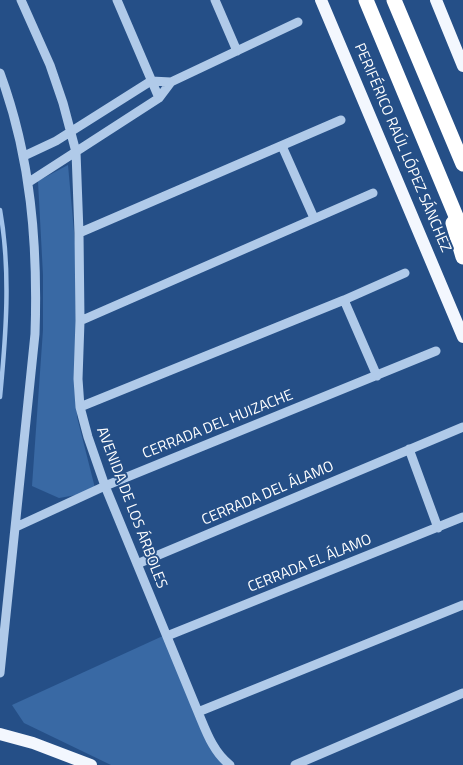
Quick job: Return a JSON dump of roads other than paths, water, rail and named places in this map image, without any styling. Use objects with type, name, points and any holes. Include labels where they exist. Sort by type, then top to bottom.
[{"type":"highway","name":"PERIFÉRICO RAÚL LÓPEZ SÁNCHEZ","points":[[366,0],[463,233]]},
{"type":"highway","points":[[394,0],[463,164]]},
{"type":"highway","points":[[440,178],[463,257]]},
{"type":"main road","name":"PERIFÉRICO RAÚL LÓPEZ SÁNCHEZ","points":[[321,0],[463,337]]},
{"type":"main road","points":[[436,0],[463,65]]},
{"type":"main road","points":[[0,734],[34,743],[92,765]]},
{"type":"street","name":"AVENIDA DE LOS ÁRBOLES","points":[[21,0],[50,65],[72,130],[76,152],[80,233],[78,379],[80,407],[88,437],[105,486],[198,712],[212,744],[222,758],[230,765]]},
{"type":"street","points":[[117,0],[159,98]]},
{"type":"street","points":[[215,0],[237,51]]},
{"type":"street","points":[[28,182],[159,98],[171,82],[298,22]]},
{"type":"street","points":[[0,73],[16,122],[24,156],[35,245],[35,334],[0,673]]},
{"type":"street","points":[[24,156],[56,141],[151,81],[171,82]]},
{"type":"street","points":[[80,233],[341,120]]},
{"type":"street","points":[[282,146],[314,218]]},
{"type":"street","points":[[80,321],[373,193]]},
{"type":"street","points":[[80,407],[406,273]]},
{"type":"street","points":[[344,300],[377,376]]},
{"type":"street","name":"CERRADA DEL HUIZACHE","points":[[16,528],[105,486],[436,351]]},
{"type":"street","name":"CERRADA DEL ÁLAMO","points":[[137,564],[463,427]]},
{"type":"street","points":[[408,449],[438,528]]},
{"type":"street","name":"CERRADA EL ÁLAMO","points":[[167,636],[463,518]]},
{"type":"street","points":[[198,712],[463,605]]},
{"type":"street","points":[[295,765],[463,693]]},
{"type":"waterway","points":[[0,210],[6,280],[6,327],[0,397]]}]
